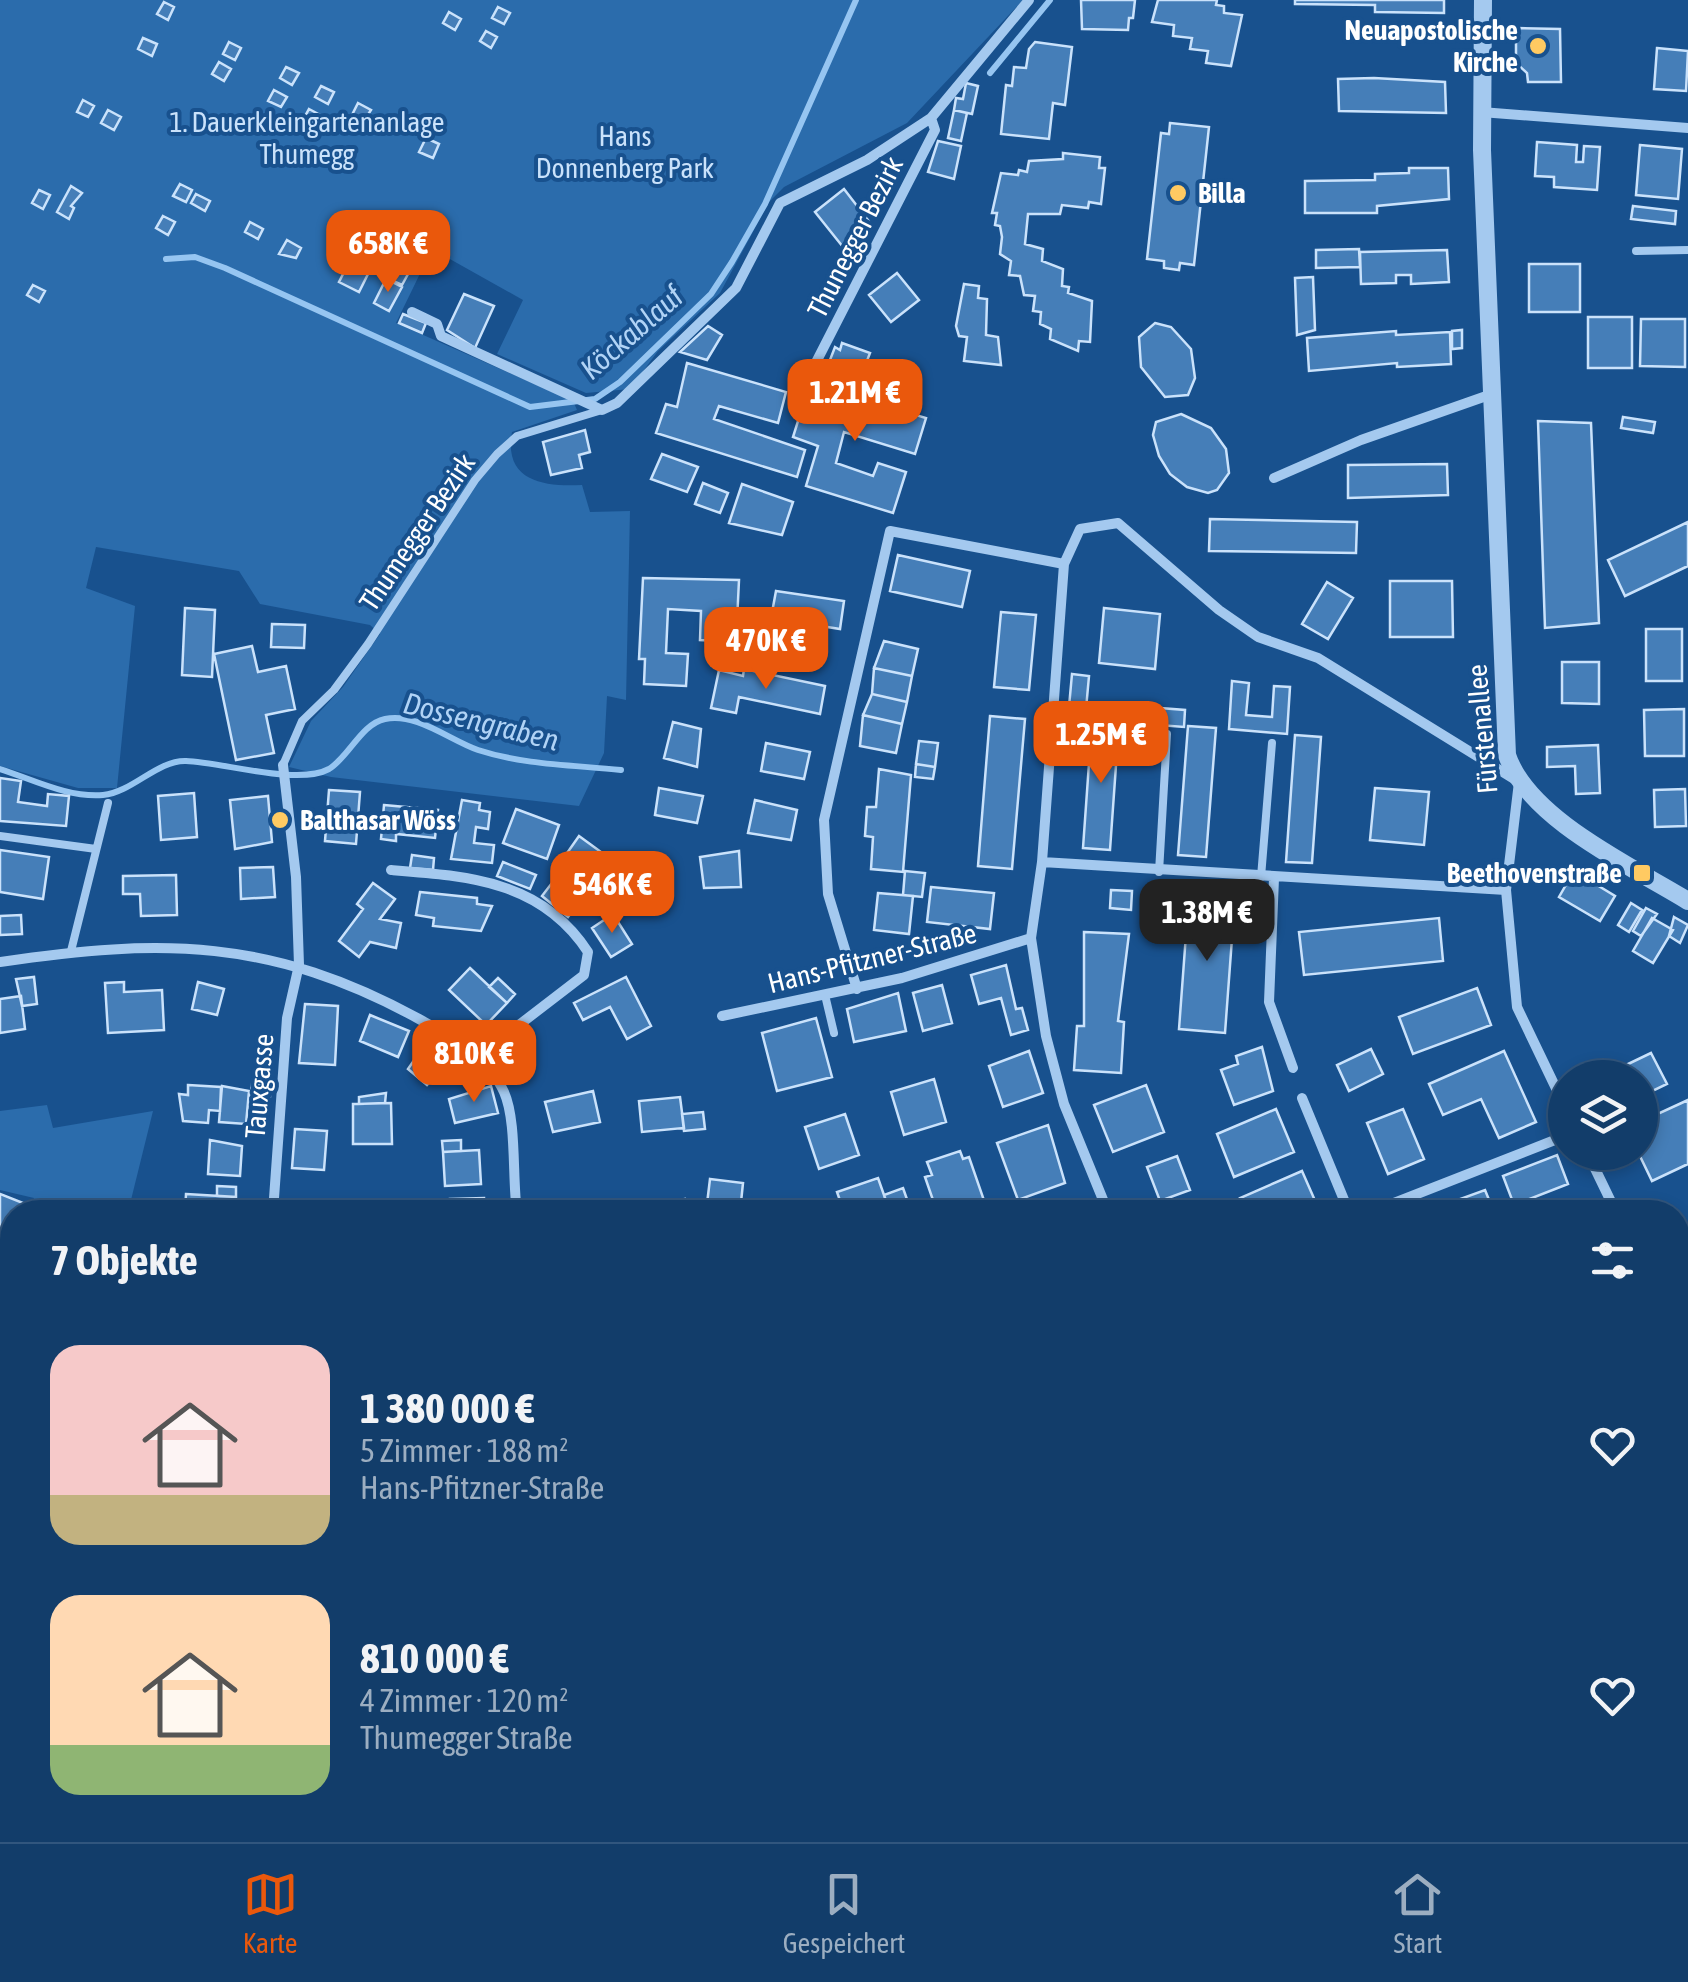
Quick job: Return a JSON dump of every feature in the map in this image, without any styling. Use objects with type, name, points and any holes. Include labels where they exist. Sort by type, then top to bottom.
[{"type":"street","name":"Thumegger Bezirk","points":[[602,410],[640,385],[653,366],[736,288],[780,203],[867,160],[931,118],[1030,0]]},
{"type":"street","name":"Fürstenallee","points":[[1483,0],[1481,112],[1505,742],[1519,782],[1506,890],[1518,1008],[1548,1071]]},
{"type":"street","points":[[1481,112],[1688,128]]},
{"type":"street","name":"Thunegger Bezirk","points":[[809,376],[935,130],[931,118]]},
{"type":"street","points":[[412,312],[437,324],[441,336],[602,410]]},
{"type":"street","points":[[1274,478],[1361,440],[1494,394]]},
{"type":"street","points":[[1103,1200],[1064,1104],[1046,1036],[1031,938],[1042,862],[1064,564],[1080,529],[1118,523],[1258,637],[1318,658],[1519,782],[1575,830],[1688,901]]},
{"type":"street","points":[[857,989],[828,894],[824,820],[890,530],[1064,564]]},
{"type":"street","name":"Thumegger Bezirk","points":[[283,769],[296,878],[300,965]]},
{"type":"street","points":[[1042,862],[1506,890]]},
{"type":"street","points":[[391,870],[456,875],[528,894],[559,916],[588,952],[584,974],[476,1058]]},
{"type":"street","points":[[1274,878],[1268,1002],[1292,1068]]},
{"type":"street","name":"Hans-Pfitzner-Straße","points":[[722,1016],[857,989],[991,953],[1031,938]]},
{"type":"street","points":[[0,962],[70,952],[183,946],[229,950],[300,965],[390,1003],[476,1058],[506,1096],[517,1200]]},
{"type":"street","name":"Tauxgasse","points":[[274,1200],[288,1018],[300,965]]},
{"type":"street","points":[[1302,1098],[1344,1200]]},
{"type":"street","points":[[1402,1200],[1548,1143]]},
{"type":"street","points":[[1596,1170],[1610,1200]]},
{"type":"lane","points":[[1636,251],[1688,250]]},
{"type":"lane","name":"Thumegger Bezirk","points":[[283,769],[302,722],[334,690],[368,644],[467,492],[497,454],[517,436],[602,410]]},
{"type":"lane","points":[[1159,872],[1167,734]]},
{"type":"lane","points":[[1261,877],[1272,743]]},
{"type":"lane","points":[[70,952],[108,802]]},
{"type":"lane","points":[[0,836],[96,849]]},
{"type":"lane","points":[[825,995],[834,1033]]},
{"type":"green space","points":[[0,0],[1023,0],[907,123],[784,187],[769,202],[720,293],[658,351],[630,389],[586,393],[497,354],[523,300],[432,249],[396,323],[573,401],[577,410],[512,432],[514,462],[520,471],[541,482],[582,485],[590,512],[630,511],[626,700],[607,696],[604,753],[579,806],[331,777],[289,767],[311,721],[343,687],[380,634],[370,625],[260,604],[239,571],[96,547],[86,588],[135,606],[117,788],[78,788],[0,766]]},
{"type":"green space","points":[[47,1105],[53,1128],[153,1111],[131,1200],[33,1200],[0,1190],[0,1111]]},
{"type":"building","points":[[1081,0],[1135,0],[1128,30],[1082,29]]},
{"type":"building","points":[[1158,0],[1217,0],[1216,5],[1224,6],[1224,13],[1242,15],[1231,66],[1206,63],[1208,51],[1190,49],[1192,38],[1173,36],[1174,25],[1152,22]]},
{"type":"building","points":[[1295,0],[1444,0],[1444,13],[1375,12],[1375,5],[1295,4]]},
{"type":"building","points":[[164,2],[174,7],[168,20],[157,14]]},
{"type":"building","points":[[498,7],[510,13],[504,24],[492,18]]},
{"type":"building","points":[[449,12],[461,19],[455,30],[443,23]]},
{"type":"building","name":"Neuapostolische Kirche","points":[[1516,28],[1560,29],[1561,82],[1528,82],[1527,73],[1516,63]]},
{"type":"building","points":[[486,31],[497,37],[491,48],[480,41]]},
{"type":"building","points":[[143,38],[157,44],[152,56],[138,49]]},
{"type":"building","points":[[229,42],[241,48],[235,60],[223,54]]},
{"type":"building","points":[[1035,42],[1072,47],[1065,105],[1053,103],[1049,139],[1001,134],[1006,85],[1012,86],[1014,67],[1026,68],[1029,49]]},
{"type":"building","points":[[1657,48],[1688,51],[1686,91],[1654,89]]},
{"type":"building","points":[[219,62],[231,69],[224,81],[212,74]]},
{"type":"building","points":[[286,67],[299,73],[292,85],[280,78]]},
{"type":"building","points":[[1338,79],[1445,82],[1446,113],[1339,111]]},
{"type":"building","points":[[966,83],[978,86],[972,114],[954,110],[956,98],[963,99]]},
{"type":"building","points":[[321,86],[334,92],[328,104],[315,97]]},
{"type":"building","points":[[274,90],[287,97],[281,107],[268,101]]},
{"type":"building","points":[[83,100],[94,106],[88,117],[77,112]]},
{"type":"building","points":[[358,103],[371,110],[364,121],[352,115]]},
{"type":"building","points":[[309,109],[322,116],[316,127],[303,120]]},
{"type":"building","points":[[108,110],[121,117],[114,130],[101,123]]},
{"type":"building","points":[[954,110],[967,113],[961,141],[948,138]]},
{"type":"building","name":"Billa","points":[[1170,123],[1209,127],[1194,265],[1180,263],[1179,270],[1164,268],[1164,261],[1147,259],[1161,133],[1169,134]]},
{"type":"building","points":[[426,138],[439,144],[433,158],[419,152]]},
{"type":"building","points":[[938,141],[961,146],[954,179],[928,172]]},
{"type":"building","points":[[1537,142],[1577,145],[1576,162],[1583,162],[1584,146],[1600,147],[1597,190],[1554,187],[1554,177],[1535,176]]},
{"type":"building","points":[[1640,145],[1682,149],[1678,199],[1636,195]]},
{"type":"building","points":[[1063,153],[1100,157],[1099,168],[1105,168],[1101,204],[1089,202],[1088,208],[1062,205],[1060,214],[1028,214],[1025,244],[1043,249],[1042,261],[1063,269],[1062,286],[1069,287],[1068,293],[1092,301],[1090,342],[1079,341],[1078,351],[1050,339],[1051,329],[1040,324],[1041,312],[1033,311],[1035,296],[1024,295],[1020,276],[1009,275],[1011,261],[1000,254],[1000,226],[995,225],[997,213],[992,213],[1001,173],[1018,175],[1019,170],[1027,172],[1029,161],[1063,159]]},
{"type":"building","points":[[1409,168],[1448,168],[1449,199],[1377,206],[1377,213],[1305,213],[1305,181],[1375,180],[1375,174],[1409,173]]},
{"type":"building","points":[[180,184],[192,190],[186,202],[173,196]]},
{"type":"building","points":[[71,186],[82,193],[71,206],[74,208],[69,219],[57,212]]},
{"type":"building","points":[[844,189],[871,224],[843,247],[815,212]]},
{"type":"building","points":[[39,190],[50,195],[43,209],[32,203]]},
{"type":"building","points":[[196,194],[210,201],[205,211],[191,203]]},
{"type":"building","points":[[1633,206],[1676,211],[1675,224],[1631,219]]},
{"type":"building","points":[[163,216],[175,222],[168,235],[156,228]]},
{"type":"building","points":[[250,222],[263,229],[258,239],[245,232]]},
{"type":"building","points":[[365,231],[395,246],[388,258],[370,249],[360,267],[369,272],[359,292],[339,282]]},
{"type":"building","points":[[287,240],[301,248],[296,258],[279,254]]},
{"type":"building","points":[[1359,249],[1360,267],[1316,268],[1316,250]]},
{"type":"building","points":[[1447,250],[1449,282],[1411,284],[1411,275],[1396,275],[1396,283],[1361,284],[1360,252]]},
{"type":"building","points":[[401,259],[413,265],[402,285],[391,280]]},
{"type":"building","points":[[1529,264],[1580,264],[1580,312],[1529,312]]},
{"type":"building","points":[[897,273],[919,300],[891,322],[869,295]]},
{"type":"building","points":[[1313,277],[1315,330],[1297,335],[1295,278]]},
{"type":"building","points":[[386,279],[402,287],[389,311],[374,303]]},
{"type":"building","points":[[964,284],[979,286],[978,298],[987,299],[986,335],[998,337],[1001,365],[964,361],[967,337],[959,336],[956,326]]},
{"type":"building","points":[[33,285],[45,291],[39,302],[27,295]]},
{"type":"building","points":[[464,294],[494,306],[475,348],[447,330]]},
{"type":"building","points":[[403,314],[426,323],[422,333],[399,323]]},
{"type":"building","points":[[1588,317],[1632,317],[1632,368],[1588,368]]},
{"type":"building","points":[[1641,319],[1685,319],[1685,367],[1640,366]]},
{"type":"building","points":[[1155,323],[1171,327],[1191,349],[1195,378],[1188,395],[1165,397],[1141,367],[1139,337]]},
{"type":"building","points":[[708,326],[722,335],[707,360],[680,352]]},
{"type":"building","points":[[1462,330],[1462,348],[1452,349],[1452,331]]},
{"type":"building","points":[[1396,331],[1396,335],[1450,332],[1451,364],[1397,367],[1397,363],[1309,371],[1307,338]]},
{"type":"building","points":[[842,343],[870,353],[862,374],[854,371],[848,388],[823,378],[835,347],[840,350]]},
{"type":"building","points":[[687,363],[786,392],[778,423],[719,406],[714,419],[805,450],[797,477],[656,433],[666,404],[677,407]]},
{"type":"building","points":[[810,383],[926,418],[915,454],[844,432],[836,463],[873,476],[878,463],[906,472],[893,513],[806,486],[818,446],[793,437]]},
{"type":"building","points":[[1181,414],[1211,428],[1226,449],[1229,473],[1217,490],[1208,493],[1187,487],[1170,474],[1159,456],[1153,435],[1156,422]]},
{"type":"building","points":[[1623,417],[1655,422],[1653,433],[1621,428]]},
{"type":"building","points":[[1538,421],[1591,423],[1599,623],[1545,628]]},
{"type":"building","points":[[585,430],[590,452],[579,455],[582,468],[551,475],[543,442]]},
{"type":"building","points":[[662,454],[698,467],[687,492],[651,479]]},
{"type":"building","points":[[1447,464],[1448,495],[1348,498],[1348,465]]},
{"type":"building","points":[[703,483],[728,493],[720,513],[695,504]]},
{"type":"building","points":[[742,484],[793,502],[782,535],[729,523]]},
{"type":"building","points":[[1210,519],[1357,522],[1356,553],[1209,551]]},
{"type":"building","points":[[1688,522],[1688,566],[1625,596],[1608,560]]},
{"type":"building","points":[[898,555],[970,571],[962,607],[890,591]]},
{"type":"building","points":[[643,578],[739,580],[736,642],[700,640],[701,611],[668,609],[666,653],[688,654],[686,686],[644,684],[645,659],[639,659]]},
{"type":"building","points":[[1390,581],[1452,581],[1453,637],[1390,637]]},
{"type":"building","points":[[1327,582],[1353,598],[1328,639],[1302,624]]},
{"type":"building","points":[[776,591],[844,601],[840,629],[771,618]]},
{"type":"building","points":[[185,608],[215,610],[212,677],[182,675]]},
{"type":"building","points":[[1104,608],[1160,614],[1155,669],[1099,663]]},
{"type":"building","points":[[1001,612],[1036,615],[1029,690],[994,687]]},
{"type":"building","points":[[272,624],[305,625],[304,648],[271,647]]},
{"type":"building","points":[[1646,629],[1682,629],[1682,681],[1646,681]]},
{"type":"building","points":[[884,641],[918,649],[912,676],[874,668]]},
{"type":"building","points":[[252,646],[258,672],[286,666],[295,709],[266,715],[274,753],[236,760],[214,654]]},
{"type":"building","points":[[1562,662],[1599,662],[1599,704],[1562,703]]},
{"type":"building","points":[[874,668],[912,676],[907,702],[872,694]]},
{"type":"building","points":[[744,669],[825,686],[820,714],[739,697],[736,713],[711,708],[719,670],[743,676]]},
{"type":"building","points":[[1072,674],[1089,676],[1085,720],[1068,718]]},
{"type":"building","points":[[1232,681],[1249,683],[1246,715],[1272,717],[1274,686],[1290,687],[1287,734],[1229,729]]},
{"type":"building","points":[[872,694],[907,702],[902,724],[863,715]]},
{"type":"building","points":[[1134,706],[1185,710],[1184,727],[1133,723]]},
{"type":"building","points":[[1684,709],[1684,756],[1645,756],[1644,710]]},
{"type":"building","points":[[863,715],[902,724],[896,753],[860,746]]},
{"type":"building","points":[[990,716],[1025,719],[1012,869],[978,866]]},
{"type":"building","points":[[1092,721],[1119,723],[1110,850],[1083,848]]},
{"type":"building","points":[[673,722],[701,729],[697,767],[664,758]]},
{"type":"building","points":[[1188,726],[1216,728],[1206,857],[1178,855]]},
{"type":"building","points":[[1295,735],[1321,737],[1312,863],[1286,862]]},
{"type":"building","points":[[919,741],[938,743],[935,767],[916,764]]},
{"type":"building","points":[[766,743],[810,752],[804,779],[761,771]]},
{"type":"building","points":[[1598,745],[1600,793],[1576,794],[1575,766],[1547,767],[1547,747]]},
{"type":"building","points":[[916,764],[935,767],[933,779],[915,777]]},
{"type":"building","points":[[879,769],[911,775],[903,872],[871,869],[873,837],[865,836],[867,807],[876,807]]},
{"type":"building","points":[[0,778],[21,781],[18,802],[47,806],[48,794],[69,796],[66,826],[0,821]]},
{"type":"building","points":[[659,788],[703,796],[697,823],[655,815]]},
{"type":"building","points":[[1375,788],[1429,792],[1424,845],[1370,840]]},
{"type":"building","points":[[1685,789],[1686,826],[1655,827],[1654,790]]},
{"type":"building","points":[[329,790],[360,792],[356,844],[325,841]]},
{"type":"building","points":[[194,793],[197,837],[161,840],[158,796]]},
{"type":"building","points":[[268,796],[272,842],[235,849],[230,800]]},
{"type":"building","points":[[462,800],[480,803],[479,810],[490,812],[488,829],[476,827],[474,843],[494,845],[492,863],[451,859]]},
{"type":"building","points":[[755,800],[797,810],[791,840],[748,833]]},
{"type":"building","points":[[384,805],[438,810],[435,838],[396,834],[396,841],[381,839]]},
{"type":"building","points":[[516,809],[559,825],[547,859],[503,843]]},
{"type":"building","points":[[579,836],[616,863],[594,892],[558,866]]},
{"type":"building","points":[[0,850],[49,857],[43,899],[0,892]]},
{"type":"building","points":[[739,851],[741,887],[704,888],[700,857]]},
{"type":"building","points":[[412,855],[434,858],[433,870],[410,868]]},
{"type":"building","points":[[503,862],[536,875],[530,889],[497,876]]},
{"type":"building","points":[[273,867],[275,897],[241,899],[240,868]]},
{"type":"building","points":[[905,871],[925,873],[922,897],[903,895]]},
{"type":"building","points":[[1574,871],[1615,896],[1600,921],[1559,897]]},
{"type":"building","points":[[176,875],[177,915],[141,916],[140,894],[123,894],[123,876]]},
{"type":"building","points":[[373,883],[395,899],[380,919],[401,923],[396,948],[370,942],[359,957],[339,941],[363,909],[357,904]]},
{"type":"building","points":[[552,883],[578,904],[568,917],[542,896]]},
{"type":"building","points":[[931,887],[994,893],[990,929],[927,922]]},
{"type":"building","points":[[1111,890],[1132,891],[1131,910],[1110,908]]},
{"type":"building","points":[[420,892],[477,898],[477,904],[492,906],[481,931],[433,926],[434,918],[416,915]]},
{"type":"building","points":[[878,893],[913,896],[909,934],[874,930]]},
{"type":"building","points":[[1189,894],[1235,898],[1225,1033],[1179,1029]]},
{"type":"building","points":[[1631,903],[1642,910],[1629,932],[1618,925]]},
{"type":"building","points":[[1646,908],[1657,914],[1641,936],[1633,931]]},
{"type":"building","points":[[613,914],[632,944],[611,957],[592,928]]},
{"type":"building","points":[[21,915],[22,934],[0,935],[0,916]]},
{"type":"building","points":[[1674,917],[1688,925],[1680,943],[1669,936]]},
{"type":"building","points":[[1439,918],[1443,961],[1304,975],[1299,932]]},
{"type":"building","points":[[1652,918],[1673,930],[1653,963],[1633,951]]},
{"type":"building","points":[[1084,932],[1129,934],[1118,1021],[1124,1022],[1121,1073],[1074,1070],[1077,1026],[1084,1026]]},
{"type":"building","points":[[1006,965],[1016,1009],[1022,1008],[1028,1030],[1011,1035],[1001,998],[979,1004],[971,975]]},
{"type":"building","points":[[470,968],[507,1003],[486,1025],[449,990]]},
{"type":"building","points":[[34,977],[37,1004],[22,1006],[16,979]]},
{"type":"building","points":[[626,977],[651,1026],[627,1039],[610,1007],[583,1020],[574,1003]]},
{"type":"building","points":[[498,978],[515,994],[507,1003],[489,987]]},
{"type":"building","points":[[124,982],[124,992],[162,990],[164,1030],[108,1033],[105,983]]},
{"type":"building","points":[[198,982],[224,989],[217,1015],[192,1009]]},
{"type":"building","points":[[942,985],[952,1023],[923,1031],[913,993]]},
{"type":"building","points":[[1477,988],[1491,1025],[1413,1054],[1399,1017]]},
{"type":"building","points":[[898,993],[906,1031],[854,1042],[847,1009]]},
{"type":"building","points":[[21,996],[25,1029],[0,1033],[0,999]]},
{"type":"building","points":[[305,1004],[338,1006],[335,1065],[299,1063]]},
{"type":"building","points":[[370,1015],[409,1031],[398,1057],[360,1041]]},
{"type":"building","points":[[816,1018],[832,1077],[777,1091],[762,1033]]},
{"type":"building","points":[[426,1043],[453,1068],[442,1081],[436,1075],[427,1085],[408,1069]]},
{"type":"building","points":[[1262,1047],[1273,1091],[1234,1105],[1221,1070],[1238,1064],[1236,1056]]},
{"type":"building","points":[[1371,1049],[1383,1074],[1349,1091],[1337,1065]]},
{"type":"building","points":[[1029,1051],[1043,1093],[1003,1107],[989,1066]]},
{"type":"building","points":[[1504,1051],[1536,1122],[1499,1138],[1481,1099],[1443,1115],[1429,1084]]},
{"type":"building","points":[[1651,1053],[1655,1060],[1636,1060]]},
{"type":"building","points":[[1658,1067],[1667,1084],[1658,1088]]},
{"type":"building","points":[[934,1079],[946,1122],[904,1135],[891,1092]]},
{"type":"building","points":[[252,1084],[271,1086],[269,1106],[250,1104]]},
{"type":"building","points":[[188,1085],[221,1087],[220,1111],[209,1110],[208,1123],[183,1121],[179,1094],[188,1095]]},
{"type":"building","points":[[1146,1085],[1164,1132],[1113,1152],[1094,1105]]},
{"type":"building","points":[[222,1086],[249,1091],[246,1124],[219,1122]]},
{"type":"building","points":[[491,1086],[498,1113],[455,1123],[449,1099]]},
{"type":"building","points":[[593,1091],[600,1122],[553,1132],[545,1102]]},
{"type":"building","points":[[386,1093],[385,1103],[359,1104],[359,1097]]},
{"type":"building","points":[[680,1097],[684,1128],[642,1132],[639,1101]]},
{"type":"building","points":[[1688,1100],[1688,1164],[1652,1181],[1647,1170],[1658,1170],[1658,1114]]},
{"type":"building","points":[[391,1103],[392,1144],[353,1144],[353,1104]]},
{"type":"building","points":[[1276,1109],[1294,1152],[1234,1177],[1217,1134]]},
{"type":"building","points":[[1403,1109],[1424,1159],[1388,1174],[1367,1123]]},
{"type":"building","points":[[703,1112],[705,1129],[684,1131],[682,1114]]},
{"type":"building","points":[[845,1114],[859,1155],[819,1169],[805,1127]]},
{"type":"building","points":[[1048,1125],[1065,1183],[1018,1200],[997,1143]]},
{"type":"building","points":[[295,1129],[327,1131],[324,1170],[292,1168]]},
{"type":"building","points":[[210,1140],[242,1146],[240,1176],[208,1174]]},
{"type":"building","points":[[461,1140],[461,1151],[443,1152],[442,1141]]},
{"type":"building","points":[[479,1150],[481,1184],[445,1186],[443,1152]]},
{"type":"building","points":[[960,1151],[963,1159],[969,1157],[984,1200],[933,1200],[925,1177],[932,1175],[927,1162]]},
{"type":"building","points":[[1177,1156],[1190,1190],[1160,1200],[1147,1167]]},
{"type":"building","points":[[1548,1158],[1548,1170],[1563,1170],[1568,1184],[1527,1200],[1512,1200],[1503,1176]]},
{"type":"building","points":[[1302,1171],[1315,1200],[1241,1200]]},
{"type":"building","points":[[878,1178],[886,1200],[840,1200],[837,1192]]},
{"type":"building","points":[[710,1179],[743,1183],[741,1200],[707,1200]]},
{"type":"building","points":[[217,1186],[236,1187],[236,1197],[217,1196]]},
{"type":"building","points":[[903,1188],[907,1200],[885,1200],[884,1195]]},
{"type":"building","points":[[1485,1190],[1489,1200],[1458,1200]]},
{"type":"building","points":[[186,1194],[236,1197],[236,1200],[186,1200]]},
{"type":"waterway","name":"Köckablauf","points":[[166,259],[195,257],[225,268],[530,407],[595,399],[620,382],[711,294],[732,262],[765,204],[856,0]]},
{"type":"waterway","points":[[990,73],[1050,0]]},
{"type":"waterway","name":"Dossengraben","points":[[0,769],[63,791],[90,795],[114,793],[175,762],[315,774],[336,764],[369,727],[397,718],[421,723],[495,755],[621,770]]},
{"type":"place","name":"Neuapostolische Kirche","points":[[1538,46]]},
{"type":"place","name":"Billa","points":[[1178,193]]},
{"type":"place","name":"Balthasar Wöss","points":[[280,820]]},
{"type":"place","name":"Beethovenstraße","points":[[1642,873]]},
{"type":"park label","name":"1. Dauerkleingartenanlage Thumegg","points":[[307,138]]},
{"type":"park label","name":"Hans Donnenberg Park","points":[[625,152]]}]
